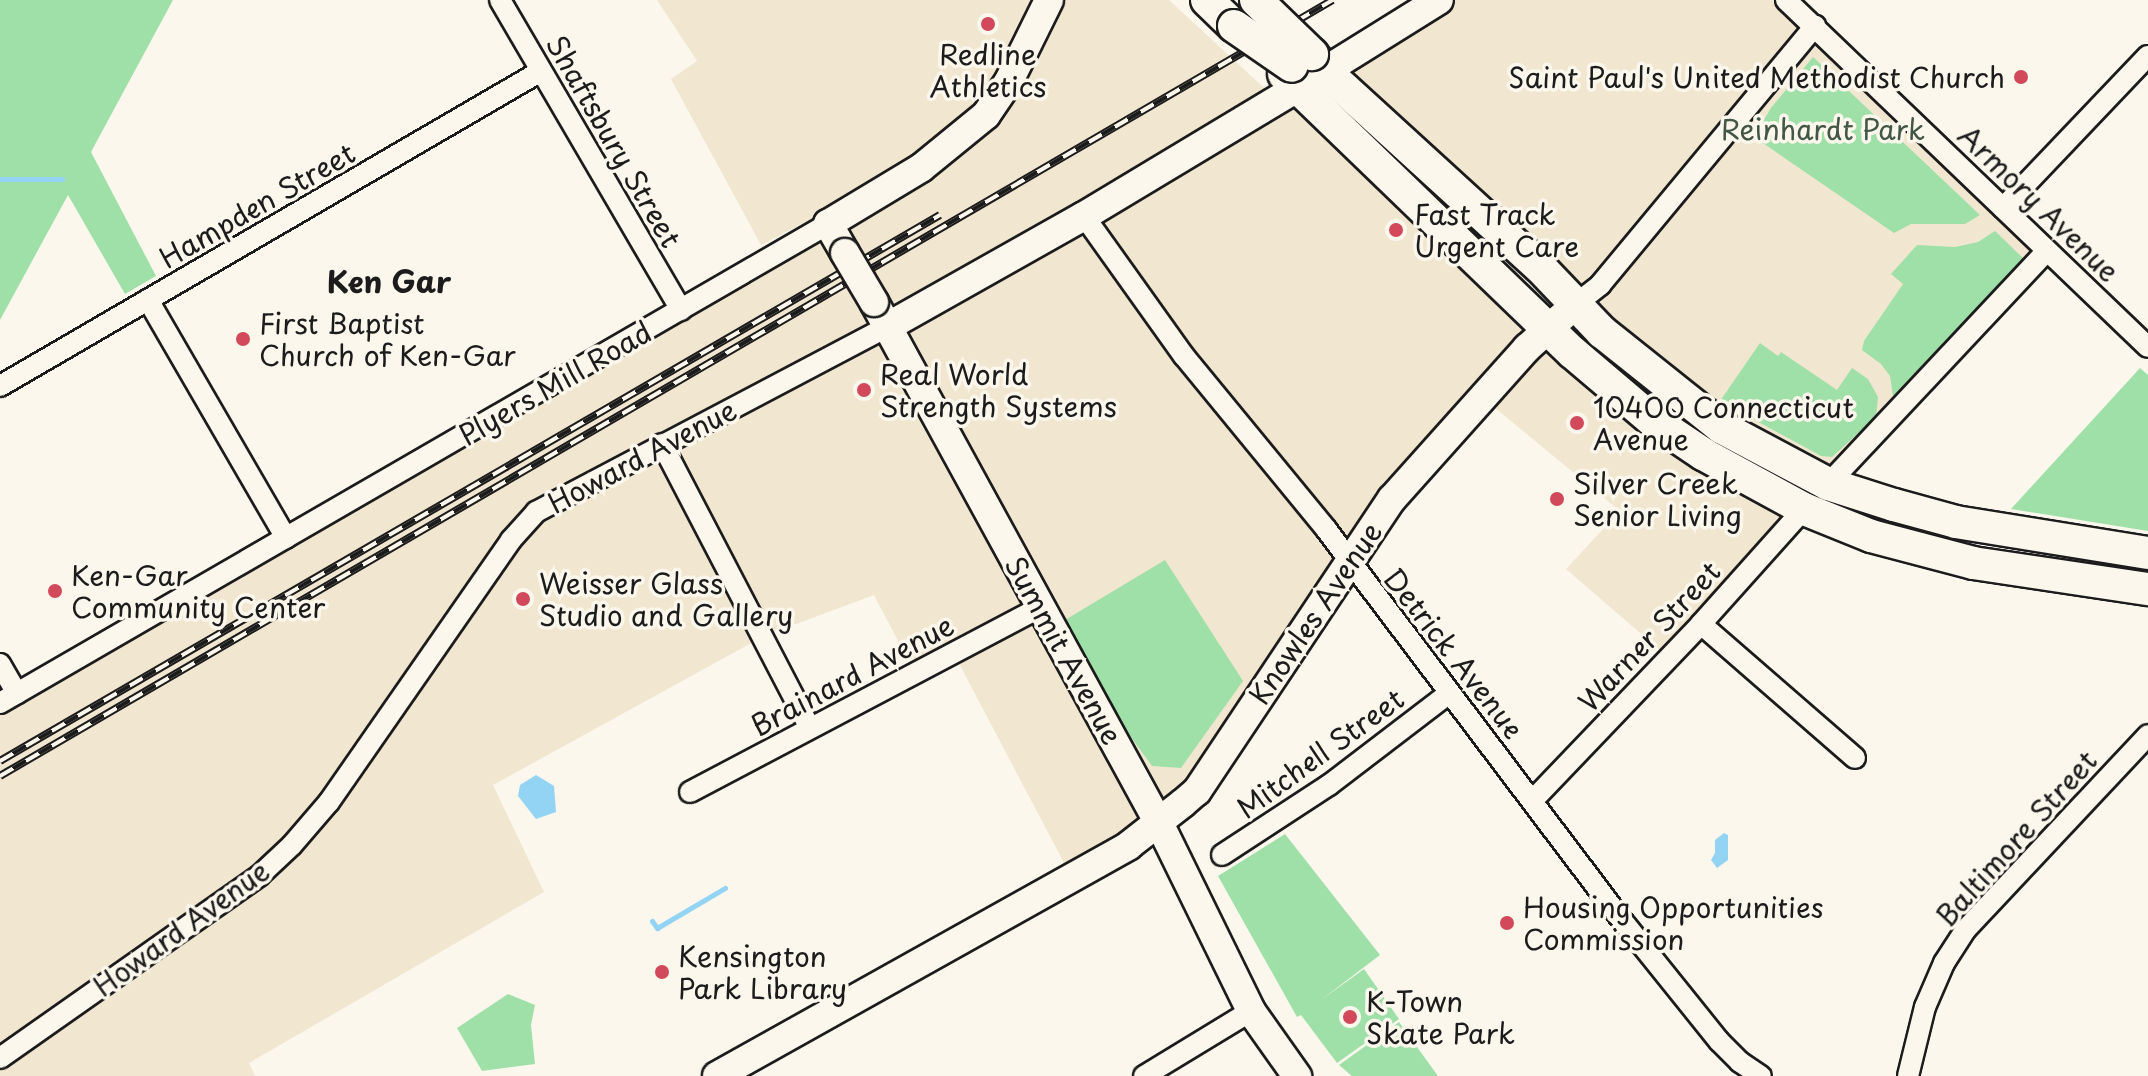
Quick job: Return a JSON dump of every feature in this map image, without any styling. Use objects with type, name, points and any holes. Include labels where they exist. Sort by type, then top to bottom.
[{"type":"main road","points":[[1256,0],[1302,70],[1548,329],[1651,419],[1703,454],[1804,509],[1871,536],[1973,563],[2148,589]]},
{"type":"main road","points":[[1220,12],[1302,70],[1324,91],[1388,128],[1602,332],[1721,427],[1828,484],[1956,522],[2148,553]]},
{"type":"street","name":"Shaftsbury Street","points":[[500,0],[681,310]]},
{"type":"street","name":"Plyers Mill Road","points":[[8,698],[828,224],[953,145],[986,115],[1009,81],[1049,0]]},
{"type":"street","name":"Howard Avenue","points":[[0,1058],[259,876],[292,845],[329,802],[461,610],[511,540],[536,512],[662,444],[880,314],[1084,216],[1302,70],[1439,0]]},
{"type":"street","name":"Armory Avenue","points":[[1786,0],[2148,347]]},
{"type":"street","name":"Knowles Avenue","points":[[717,1076],[1014,911],[1160,825],[1197,791],[1392,499],[1527,348],[1600,285],[1815,26]]},
{"type":"street","points":[[2003,208],[2148,56]]},
{"type":"street","name":"Hampden Street","points":[[0,386],[541,71]]},
{"type":"street","name":"Detrick Avenue","points":[[1084,216],[1184,356],[1348,561],[1719,1041],[1740,1062],[1761,1076]]},
{"type":"street","name":"Summit Avenue","points":[[828,224],[1160,825],[1251,1011],[1297,1076]]},
{"type":"street","points":[[1828,484],[2047,251]]},
{"type":"street","points":[[148,300],[286,538]]},
{"type":"street","points":[[662,444],[810,728]]},
{"type":"street","name":"Warner Street","points":[[1533,800],[1701,624],[1804,509]]},
{"type":"street","name":"Brainard Avenue","points":[[690,792],[1041,607]]},
{"type":"street","points":[[1701,624],[1855,758]]},
{"type":"street","points":[[0,664],[8,698]]},
{"type":"street","name":"Mitchell Street","points":[[1222,855],[1329,785],[1448,694]]},
{"type":"street","name":"Baltimore Street","points":[[1908,1076],[1925,1007],[1944,963],[1966,929],[2148,735]]},
{"type":"street","points":[[1144,1076],[1251,1011]]},
{"type":"shaded area","points":[[657,0],[1169,0],[1276,99],[1297,88],[1572,352],[1804,509],[1669,658],[1566,569],[1620,511],[1483,398],[1392,499],[1197,791],[1072,878],[954,654],[915,673],[874,595],[764,636],[493,785],[544,892],[249,1063],[255,1076],[0,1076],[0,703],[921,168],[991,134],[903,172],[761,245],[671,79],[697,61]]},
{"type":"shaded area","points":[[1439,0],[1786,0],[2047,251],[1828,484],[1754,447],[1325,71]]},
{"type":"green space","points":[[0,0],[173,0],[91,152],[156,276],[125,294],[68,195],[0,320]]},
{"type":"green space","name":"Reinhardt Park","points":[[1813,57],[1980,215],[1965,224],[1911,224],[1894,233],[1754,137],[1771,108]]},
{"type":"green space","points":[[1995,231],[2024,259],[1893,396],[1890,376],[1881,364],[1862,350],[1864,341],[1903,284],[1891,274],[1917,245],[1955,247],[1978,242]]},
{"type":"green space","points":[[1760,343],[1778,356],[1781,352],[1837,390],[1852,368],[1868,379],[1878,397],[1876,417],[1832,457],[1821,456],[1720,401]]},
{"type":"green space","points":[[2140,368],[2148,375],[2148,531],[2011,509]]},
{"type":"green space","points":[[1165,560],[1243,681],[1181,768],[1152,766],[1109,707],[1060,623]]},
{"type":"green space","points":[[1285,834],[1380,955],[1321,1000],[1364,969],[1399,1019],[1337,1063],[1301,1015],[1297,1017],[1218,876]]},
{"type":"green space","points":[[508,994],[535,1005],[531,1025],[535,1064],[482,1071],[457,1028]]},
{"type":"green space","points":[[1399,1022],[1438,1076],[1352,1076],[1339,1065]]},
{"type":"water","points":[[536,775],[554,786],[556,812],[536,819],[518,796],[520,785]]},
{"type":"water","points":[[1724,833],[1728,835],[1728,860],[1717,868],[1711,860],[1715,853],[1715,840]]},
{"type":"waterway","points":[[0,179],[62,179]]},
{"type":"waterway","points":[[652,921],[657,928],[725,888]]},
{"type":"railway","points":[[0,776],[1333,0]]},
{"type":"railway","points":[[0,761],[940,215]]},
{"type":"place","name":"Redline Athletics","points":[[988,24]]},
{"type":"place","name":"Saint Paul's United Methodist Church","points":[[2021,77]]},
{"type":"place","name":"Fast Track Urgent Care","points":[[1396,230]]},
{"type":"place","name":"First Baptist Church of Ken-Gar","points":[[243,339]]},
{"type":"place","name":"Real World Strength Systems","points":[[864,390]]},
{"type":"place","name":"10400 Connecticut Avenue","points":[[1577,423]]},
{"type":"place","name":"Silver Creek Senior Living","points":[[1557,499]]},
{"type":"place","name":"Ken-Gar Community Center","points":[[55,591]]},
{"type":"place","name":"Weisser Glass Studio and Gallery","points":[[523,599]]},
{"type":"place","name":"Housing Opportunities Commission","points":[[1507,923]]},
{"type":"place","name":"Kensington Park Library","points":[[662,972]]},
{"type":"place","name":"K-Town Skate Park","points":[[1350,1017]]},
{"type":"district","name":"Ken Gar","points":[[389,281]]}]
